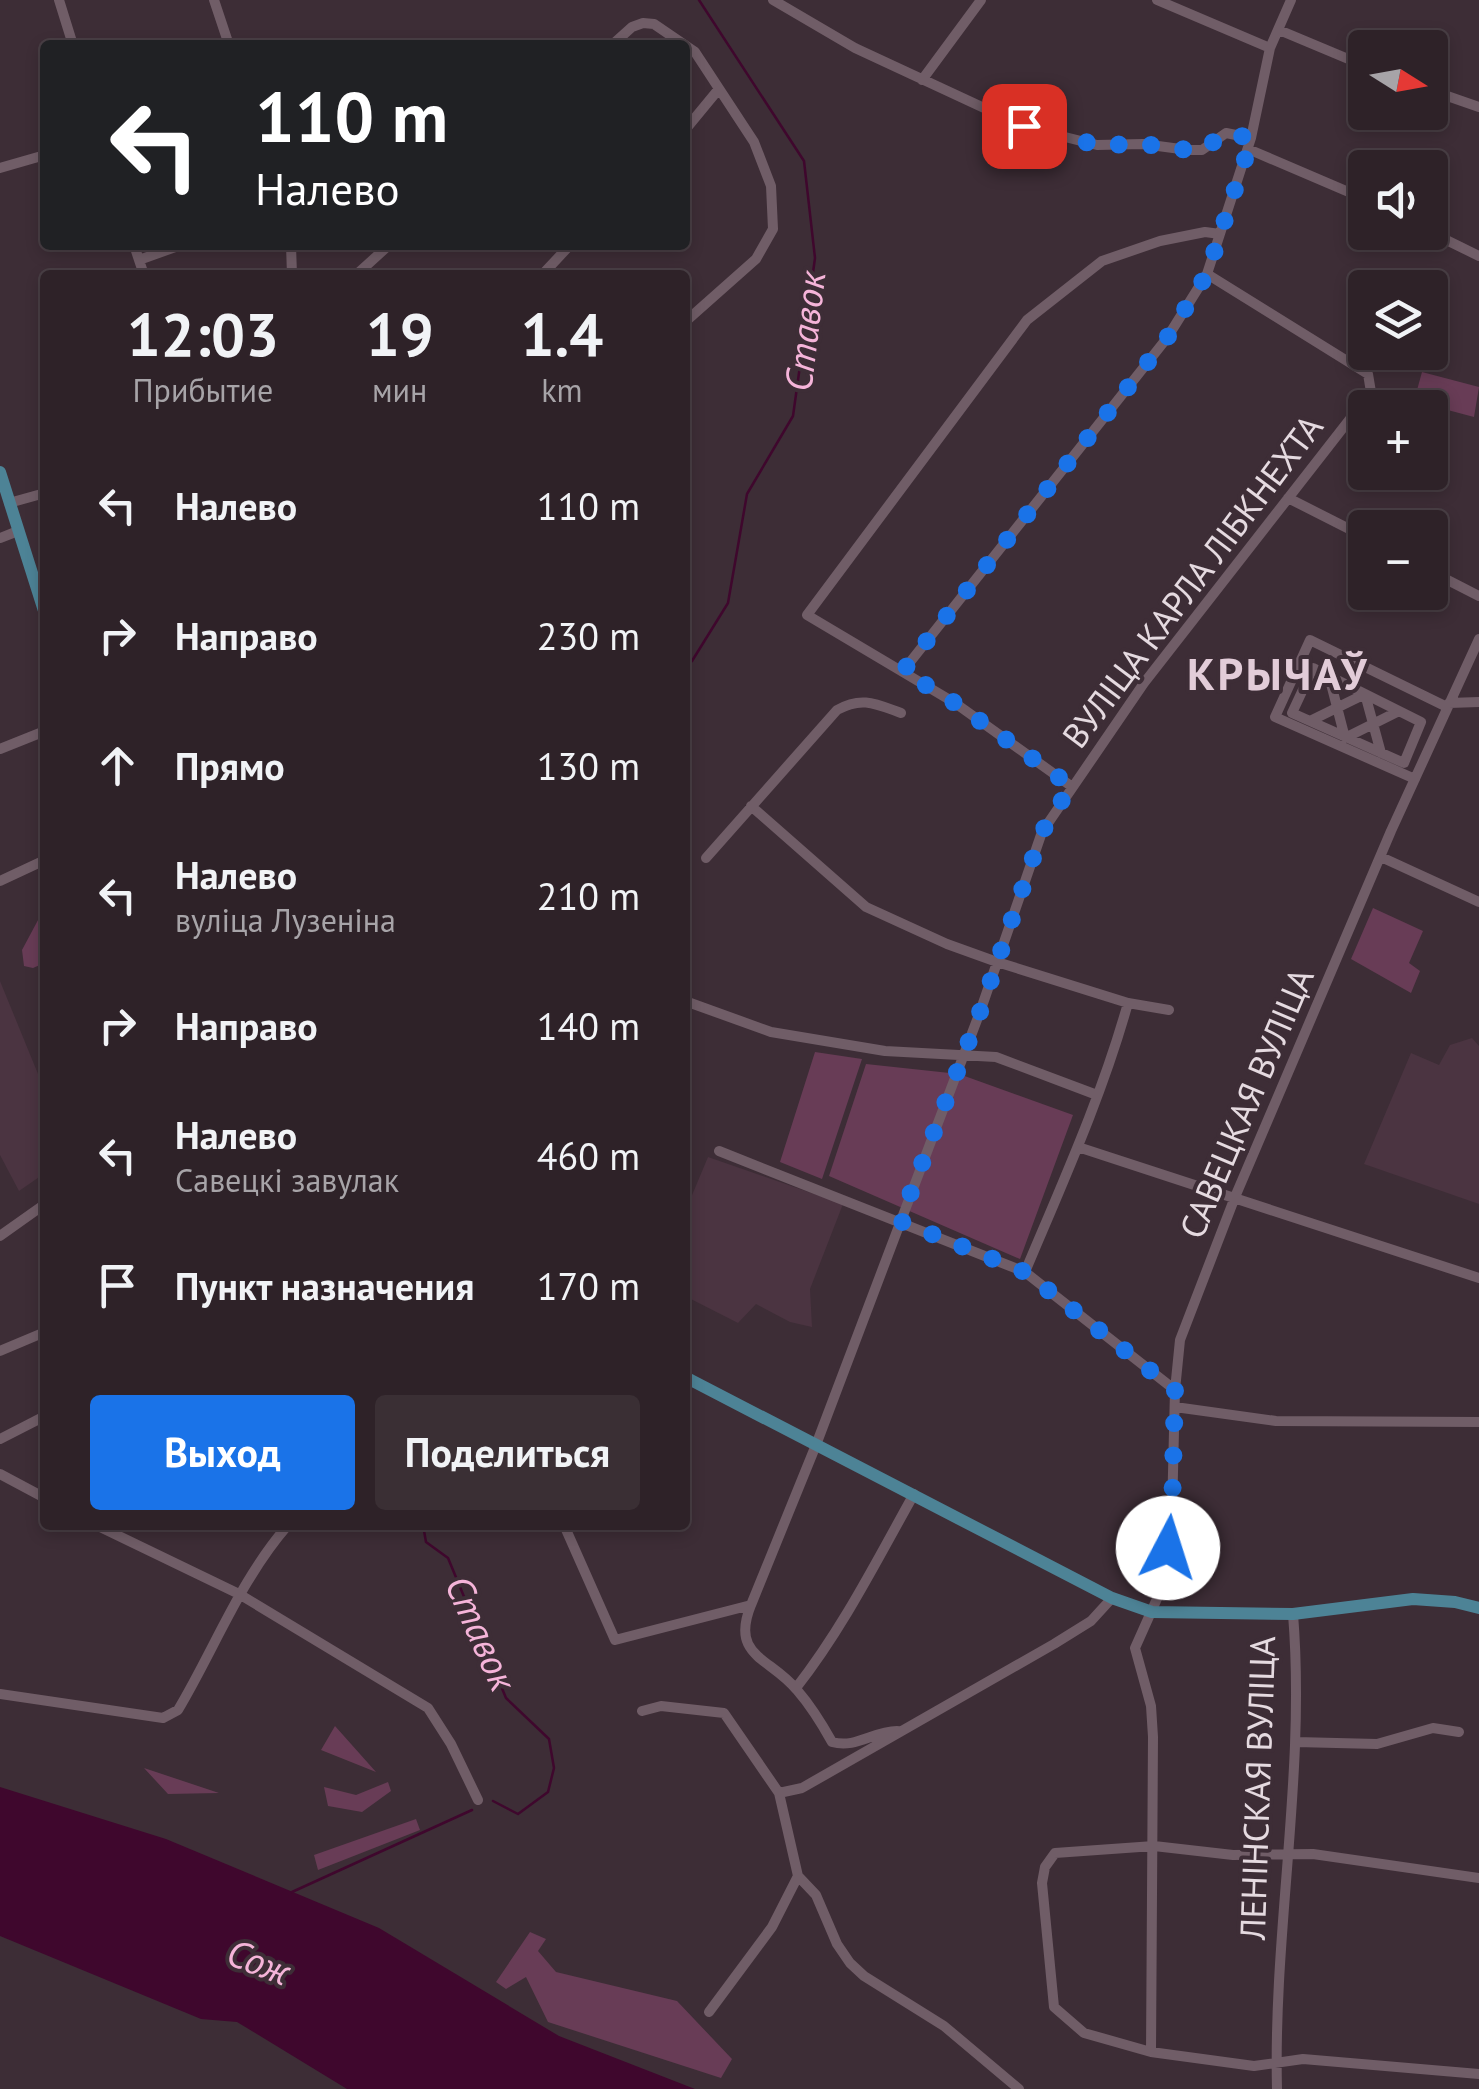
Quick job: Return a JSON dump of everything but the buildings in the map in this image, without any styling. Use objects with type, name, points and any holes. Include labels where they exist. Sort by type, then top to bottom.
[{"type":"main road","points":[[0,472],[40,599]]},
{"type":"main road","name":"ЛЕНІНСКАЯ ВУЛІЦА","points":[[690,1381],[1112,1598],[1152,1612],[1294,1614]]},
{"type":"main road","points":[[1294,1614],[1413,1599],[1479,1608]]},
{"type":"street","points":[[59,0],[71,40]]},
{"type":"street","points":[[214,0],[227,40]]},
{"type":"street","points":[[773,0],[854,48],[1024,126],[1097,145],[1143,144],[1188,150],[1202,150],[1226,133],[1348,192]]},
{"type":"street","points":[[922,80],[981,0]]},
{"type":"street","points":[[1157,0],[1270,48]]},
{"type":"street","points":[[903,671],[1167,338],[1207,274],[1250,144],[1270,48],[1290,0]]},
{"type":"street","points":[[618,40],[643,23],[654,24],[682,40]]},
{"type":"street","points":[[1279,30],[1348,59]]},
{"type":"street","points":[[690,47],[754,142],[772,186],[773,229],[756,259],[690,318]]},
{"type":"street","points":[[690,124],[718,90]]},
{"type":"street","points":[[1448,96],[1479,107]]},
{"type":"street","points":[[0,168],[40,156]]},
{"type":"street","points":[[1071,786],[955,703],[808,614],[1027,320],[1102,261],[1160,241],[1205,232],[1220,234]]},
{"type":"street","points":[[1448,241],[1479,256]]},
{"type":"street","points":[[136,250],[142,270]]},
{"type":"street","points":[[139,260],[167,250]]},
{"type":"street","points":[[362,270],[384,250]]},
{"type":"street","points":[[547,270],[565,250]]},
{"type":"street","name":"ВУЛІЦА КАРЛА ЛІБКНЕХТА","points":[[750,1604],[816,1445],[1042,832],[1144,683],[1371,392],[1368,374],[1207,274]]},
{"type":"street","points":[[9,503],[40,494]]},
{"type":"street","points":[[1288,498],[1348,529]]},
{"type":"street","points":[[0,538],[18,531]]},
{"type":"street","points":[[1448,580],[1479,596]]},
{"type":"street","name":"САВЕЦКАЯ ВУЛІЦА","points":[[1151,2052],[1151,1706],[1135,1648],[1164,1582],[1172,1513],[1180,1340],[1235,1197],[1479,639]]},
{"type":"street","points":[[1415,780],[1276,717],[1310,640],[1448,705],[1479,702]]},
{"type":"street","points":[[1313,668],[1365,694],[1421,722],[1404,763],[1292,713],[1313,668]]},
{"type":"street","points":[[1328,676],[1345,738]]},
{"type":"street","points":[[1310,721],[1365,694]]},
{"type":"street","points":[[1365,694],[1380,753]]},
{"type":"street","points":[[706,858],[838,710],[866,700],[900,714]]},
{"type":"street","points":[[1345,738],[1399,711]]},
{"type":"street","points":[[0,749],[40,733]]},
{"type":"street","points":[[751,806],[866,907],[997,962],[1128,1004],[1169,1010]]},
{"type":"street","points":[[1381,857],[1479,902]]},
{"type":"street","points":[[0,881],[40,862]]},
{"type":"street","points":[[690,1003],[771,1032],[885,1051],[996,1058],[1097,1096]]},
{"type":"street","points":[[1025,1272],[1078,1147],[1116,1048],[1128,1004]]},
{"type":"street","points":[[1078,1147],[1479,1278]]},
{"type":"street","points":[[720,1151],[1025,1272],[1175,1390]]},
{"type":"street","points":[[0,1236],[40,1208]]},
{"type":"street","points":[[0,1351],[40,1334]]},
{"type":"street","points":[[1175,1406],[1276,1421],[1479,1422]]},
{"type":"street","points":[[0,1439],[40,1419]]},
{"type":"street","points":[[0,1474],[40,1495]]},
{"type":"street","points":[[796,1688],[820,1658],[855,1601],[914,1494]]},
{"type":"street","points":[[106,1530],[239,1594],[428,1708],[451,1744],[478,1800]]},
{"type":"street","points":[[0,1694],[162,1718],[178,1710],[239,1594],[284,1530]]},
{"type":"street","points":[[566,1530],[615,1640],[750,1604]]},
{"type":"street","points":[[779,1793],[802,1788],[1066,1636],[1091,1621],[1112,1598]]},
{"type":"street","points":[[750,1604],[743,1638],[752,1651],[796,1688],[832,1742],[850,1745],[883,1731],[897,1731]]},
{"type":"street","name":"ЛЕНІНСКАЯ ВУЛІЦА","points":[[1277,2089],[1276,1992],[1296,1742],[1298,1670],[1294,1614]]},
{"type":"street","points":[[642,1711],[662,1706],[724,1712],[779,1793],[798,1876],[816,1895],[837,1944],[850,1963],[864,1976],[944,2026],[1019,2089]]},
{"type":"street","points":[[1296,1742],[1377,1744],[1434,1728],[1459,1732]]},
{"type":"street","points":[[1479,1878],[1290,1854],[1233,1855],[1154,1846],[1055,1853],[1042,1883],[1054,2006],[1084,2034],[1151,2052],[1254,2066],[1303,2059],[1479,2074]]},
{"type":"street","points":[[710,2012],[765,1937],[798,1876]]},
{"type":"shaded area","points":[[1422,372],[1479,387],[1474,417],[1448,410],[1448,390],[1417,390]]},
{"type":"shaded area","points":[[1373,908],[1423,931],[1409,963],[1420,971],[1411,993],[1351,959]]},
{"type":"shaded area","points":[[40,916],[40,965],[24,966],[22,950]]},
{"type":"shaded area","points":[[0,981],[40,1079],[40,1176],[19,1191],[0,1155]]},
{"type":"shaded area","points":[[1472,1038],[1479,1046],[1479,1204],[1364,1164],[1411,1053],[1439,1065],[1450,1045]]},
{"type":"shaded area","points":[[815,1052],[862,1059],[822,1179],[780,1162]]},
{"type":"shaded area","points":[[866,1064],[959,1074],[1073,1115],[1020,1259],[829,1176]]},
{"type":"shaded area","points":[[708,1157],[843,1204],[810,1289],[812,1327],[790,1322],[756,1304],[738,1323],[690,1299],[690,1200]]},
{"type":"shaded area","points":[[335,1726],[376,1772],[321,1750]]},
{"type":"shaded area","points":[[144,1768],[219,1793],[168,1794]]},
{"type":"shaded area","points":[[388,1782],[391,1791],[362,1812],[328,1806],[324,1787],[356,1795]]},
{"type":"shaded area","points":[[416,1819],[420,1830],[318,1870],[314,1855]]},
{"type":"shaded area","points":[[530,1932],[546,1939],[538,1951],[556,1972],[677,2001],[732,2059],[721,2078],[548,2022],[526,1977],[506,1989],[496,1982]]},
{"type":"water","name":"Сож","points":[[0,1787],[166,1839],[379,1928],[559,2036],[695,2089],[347,2089],[237,2022],[201,2019],[0,1936]]},
{"type":"waterway","name":"Ставок","points":[[690,663],[728,603],[747,494],[793,416],[815,258],[804,161],[699,0]]},
{"type":"waterway","name":"Ставок","points":[[424,1530],[426,1542],[448,1558],[506,1698],[549,1739],[554,1768],[548,1792],[518,1814],[493,1801]]},
{"type":"waterway","name":"Ставок","points":[[292,1892],[472,1810]]},
{"type":"district","name":"КРЫЧАЎ","points":[[1278,673]]},
{"type":"route","points":[[1024,126],[1097,145],[1143,144],[1188,150],[1202,150],[1226,133],[1252,138],[1207,274],[1167,338],[903,671],[1071,786],[1042,832],[980,1012],[900,1221],[1025,1272],[1175,1390],[1168,1548]]}]
